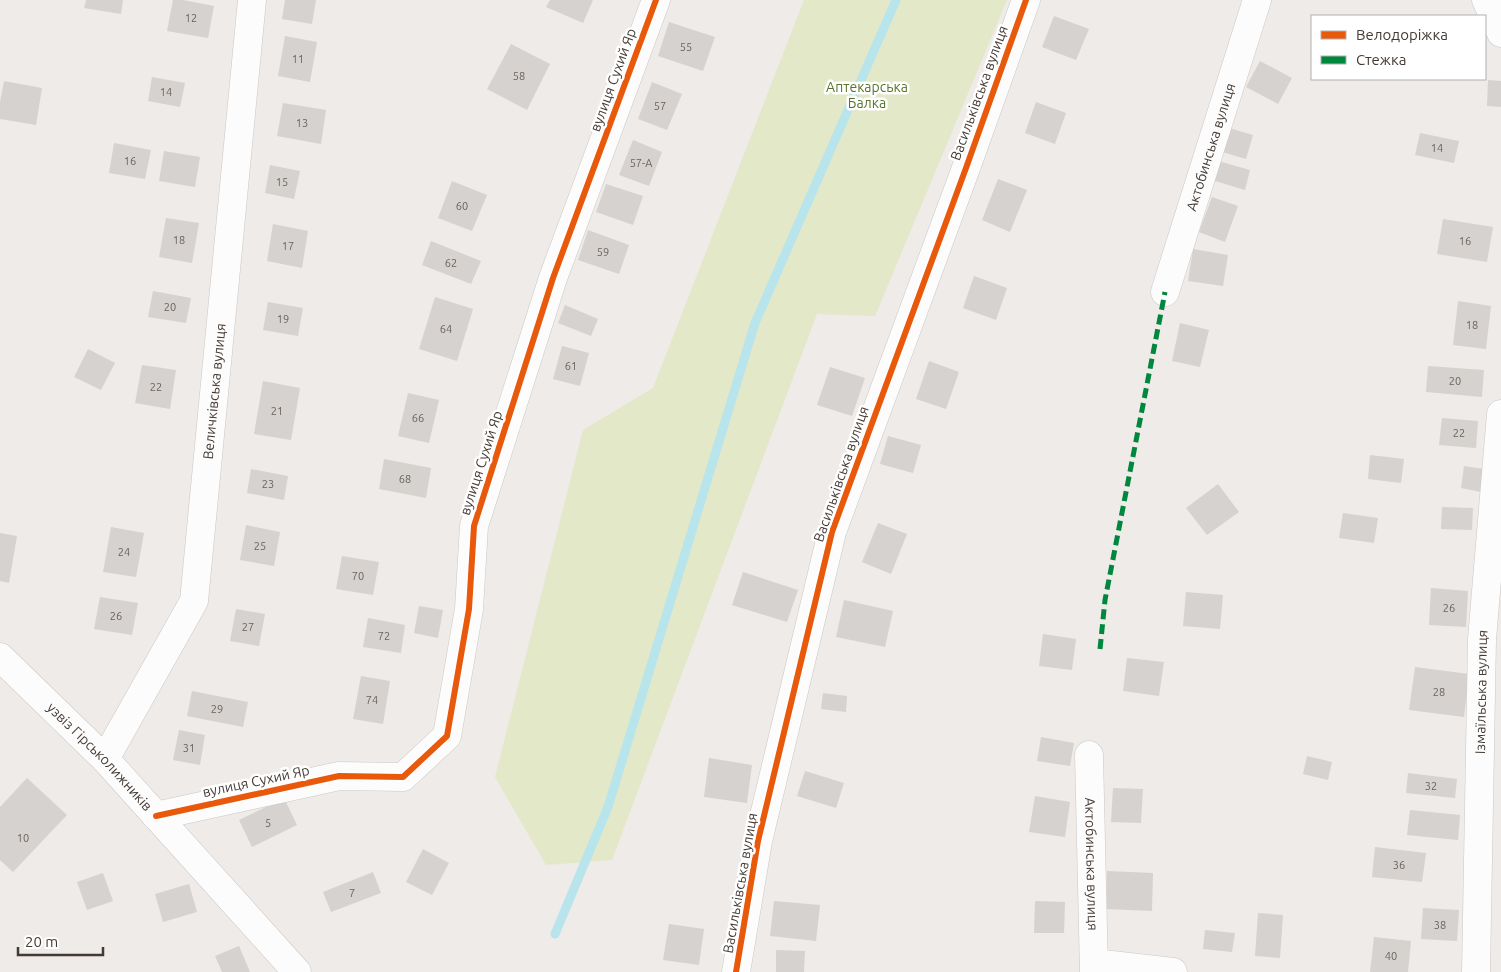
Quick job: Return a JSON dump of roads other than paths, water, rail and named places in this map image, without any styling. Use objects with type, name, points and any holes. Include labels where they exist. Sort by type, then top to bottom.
[{"type":"street","name":"Величківська вулиця","points":[[105,759],[194,601],[252,0]]},
{"type":"street","name":"вулиця Сухий Яр","points":[[156,816],[339,776],[403,777],[447,736],[468,609],[474,526],[553,278],[656,0]]},
{"type":"street","name":"Васильківська вулиця","points":[[736,972],[758,841],[832,532],[1026,0]]},
{"type":"street","name":"Актобинська вулиця","points":[[1165,292],[1257,0]]},
{"type":"street","points":[[1486,0],[1501,33]]},
{"type":"street","name":"Ізмаїльська вулиця","points":[[1476,972],[1482,639],[1501,414]]},
{"type":"street","name":"узвіз Гірськолижників","points":[[0,657],[105,759],[297,972]]},
{"type":"street","name":"Актобинська вулиця","points":[[1089,755],[1094,968]]},
{"type":"street","points":[[1094,968],[1173,972]]},
{"type":"waterway","points":[[555,934],[608,807],[755,323],[896,0]]},
{"type":"park label","name":"Аптекарська Балка","points":[[867,95]]}]
